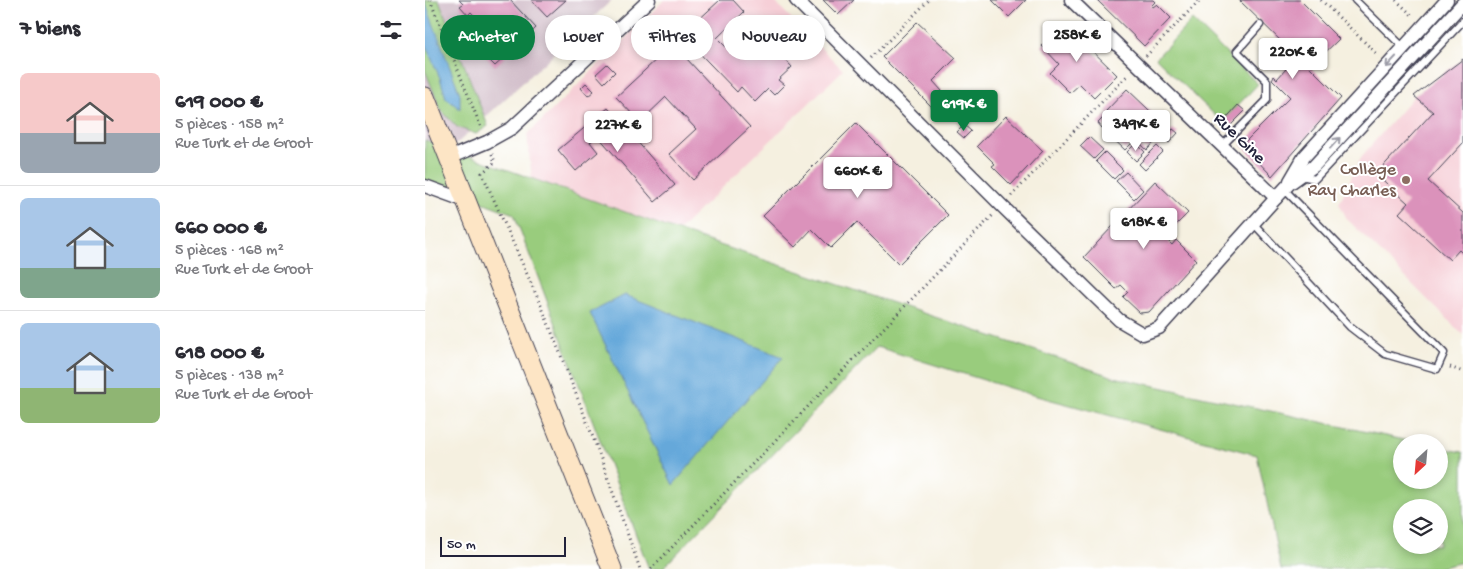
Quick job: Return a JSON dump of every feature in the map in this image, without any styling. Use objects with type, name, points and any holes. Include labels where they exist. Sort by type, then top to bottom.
[{"type":"street","points":[[449,158],[487,142],[512,128],[649,0]]},
{"type":"street","points":[[796,0],[861,67],[1119,320],[1143,334],[1159,328],[1253,222],[1283,190],[1314,166],[1463,3]]},
{"type":"street","name":"Rue Gine","points":[[1071,0],[1222,146],[1283,190]]},
{"type":"street","points":[[1283,190],[1304,157],[1447,0]]},
{"type":"street","points":[[425,97],[612,569]]},
{"type":"street","points":[[425,186],[466,201]]},
{"type":"lane","points":[[1355,0],[1404,48]]},
{"type":"lane","points":[[1300,176],[1315,179],[1463,21]]},
{"type":"lane","points":[[1222,146],[1267,100],[1267,81],[1237,51],[1260,25]]},
{"type":"lane","points":[[1253,222],[1350,327],[1385,354],[1437,368],[1444,354],[1283,190]]},
{"type":"path","points":[[430,0],[495,162],[482,173],[546,319],[596,445],[640,569]]},
{"type":"path","points":[[861,67],[929,0]]},
{"type":"path","points":[[651,569],[1200,0]]},
{"type":"path","points":[[1321,0],[1388,65]]},
{"type":"path","points":[[1396,0],[1423,27]]},
{"type":"shaded area","points":[[425,0],[612,0],[596,15],[545,15],[545,60],[547,60],[451,149],[425,140]]},
{"type":"shaded area","points":[[664,0],[773,0],[788,15],[723,15],[723,60],[825,60],[825,52],[843,70],[678,231],[532,179],[527,135],[603,60],[621,60],[621,42],[631,33],[631,60],[713,60],[713,15],[649,15]]},
{"type":"shaded area","name":"Collège Ray Charles","points":[[1463,59],[1463,335],[1347,219],[1339,203],[1361,157],[1414,96]]},
{"type":"green space","points":[[425,0],[439,0],[445,15],[440,15],[440,60],[462,60],[488,126],[476,134],[457,127],[441,110],[425,70]]},
{"type":"green space","points":[[1192,20],[1258,84],[1222,122],[1156,58]]},
{"type":"green space","points":[[425,140],[678,231],[1114,377],[1393,438],[1393,489],[1448,489],[1448,450],[1463,452],[1463,562],[1434,569],[1281,569],[1257,455],[1029,394],[877,347],[662,569],[649,569],[514,214],[425,181]]},
{"type":"water","points":[[425,2],[440,41],[440,60],[447,60],[460,94],[460,109],[446,98],[440,78],[425,44]]},
{"type":"water","points":[[625,295],[783,357],[673,485],[590,313]]},
{"type":"building","points":[[459,0],[510,0],[524,15],[474,15],[471,12],[468,15],[460,6],[463,4]]},
{"type":"building","points":[[531,0],[566,0],[549,15],[545,15]]},
{"type":"building","points":[[720,0],[733,0],[744,12],[741,15],[723,15],[723,32],[717,38],[723,44],[723,60],[785,60],[792,67],[778,80],[784,85],[774,95],[768,89],[755,102],[741,87],[737,92],[706,60],[713,60],[713,15],[704,15]]},
{"type":"building","points":[[823,0],[854,0],[838,15]]},
{"type":"building","points":[[992,0],[1026,0],[1009,17]]},
{"type":"building","points":[[1097,0],[1153,0],[1155,2],[1151,6],[1153,7],[1157,4],[1171,18],[1144,46]]},
{"type":"building","points":[[1239,0],[1300,0],[1339,39],[1310,67],[1341,98],[1272,176],[1242,145],[1290,97],[1272,79],[1274,76],[1277,79],[1286,69],[1277,60],[1274,63],[1272,60],[1286,46]]},
{"type":"building","points":[[917,22],[956,58],[933,81],[942,91],[935,98],[941,104],[935,110],[882,57]]},
{"type":"building","points":[[1064,23],[1117,75],[1094,98],[1080,84],[1070,93],[1050,73],[1059,64],[1042,46]]},
{"type":"building","points":[[1463,59],[1463,143],[1428,181],[1463,213],[1463,254],[1459,250],[1450,260],[1399,213],[1408,203],[1376,174],[1433,112],[1414,96]]},
{"type":"building","points":[[489,60],[502,60],[495,66]]},
{"type":"building","points":[[656,60],[688,60],[750,127],[693,180],[669,154],[696,129],[666,97],[640,122],[616,97]]},
{"type":"building","points":[[607,64],[615,72],[604,83],[596,74]]},
{"type":"building","points":[[586,83],[594,91],[588,96],[581,88]]},
{"type":"building","points":[[1127,89],[1168,128],[1147,150],[1106,111]]},
{"type":"building","points":[[1238,105],[1245,111],[1226,130],[1221,124]]},
{"type":"building","points":[[608,108],[675,185],[655,202],[598,136],[590,142],[598,152],[576,171],[558,150]]},
{"type":"building","points":[[1106,115],[1111,119],[1102,128],[1098,123]]},
{"type":"building","points":[[1006,116],[1043,151],[1011,185],[992,166],[995,164],[977,146]]},
{"type":"building","points":[[856,123],[948,215],[899,264],[857,222],[831,248],[812,229],[795,247],[763,216]]},
{"type":"building","points":[[1115,123],[1134,141],[1125,150],[1106,132]]},
{"type":"building","points":[[964,125],[971,131],[964,138],[957,132]]},
{"type":"building","points":[[1173,129],[1178,133],[1169,143],[1164,139]]},
{"type":"building","points":[[1089,137],[1103,150],[1094,159],[1080,146]]},
{"type":"building","points":[[1136,143],[1145,152],[1136,161],[1127,152]]},
{"type":"building","points":[[1157,146],[1163,152],[1145,170],[1139,164]]},
{"type":"building","points":[[1105,152],[1123,170],[1114,179],[1096,161]]},
{"type":"building","points":[[1126,172],[1143,190],[1134,199],[1116,181]]},
{"type":"building","points":[[1155,181],[1188,213],[1164,237],[1172,245],[1176,240],[1196,260],[1149,312],[1140,313],[1123,297],[1128,292],[1121,285],[1116,289],[1084,257]]},
{"type":"place","name":"Collège Ray Charles","points":[[1406,180]]}]
